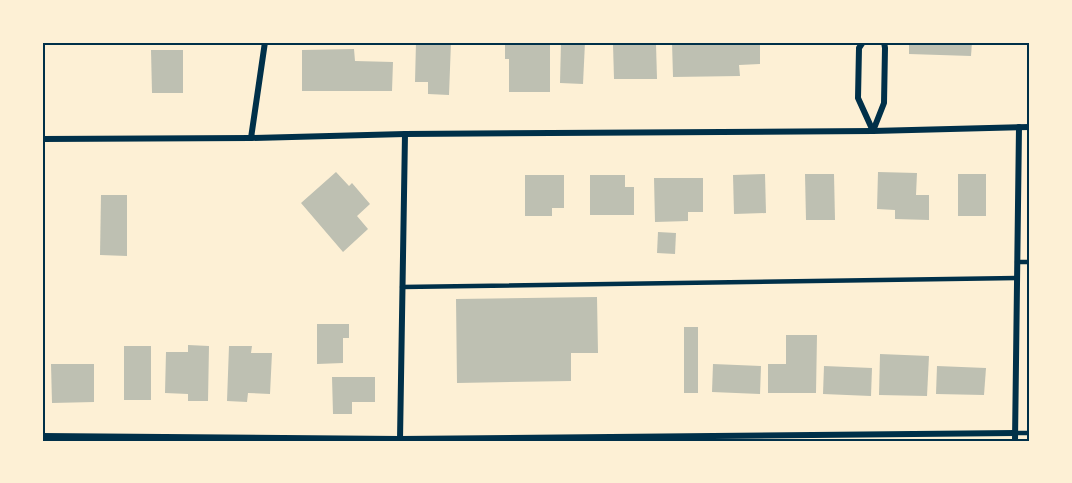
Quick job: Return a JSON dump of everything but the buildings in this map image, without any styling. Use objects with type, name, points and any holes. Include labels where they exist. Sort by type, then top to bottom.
[{"type":"street","points":[[251,138],[265,42]]},
{"type":"street","points":[[863,42],[859,48],[858,98],[873,131]]},
{"type":"street","points":[[873,131],[884,103],[884,42]]},
{"type":"street","points":[[1015,441],[1019,127]]},
{"type":"street","points":[[42,139],[873,131],[1030,127]]},
{"type":"street","points":[[400,440],[405,134]]},
{"type":"street","points":[[42,436],[400,440],[1015,433]]},
{"type":"lane","points":[[1017,262],[1030,262]]},
{"type":"lane","points":[[402,287],[1017,278]]},
{"type":"lane","points":[[1015,433],[1030,433]]}]
